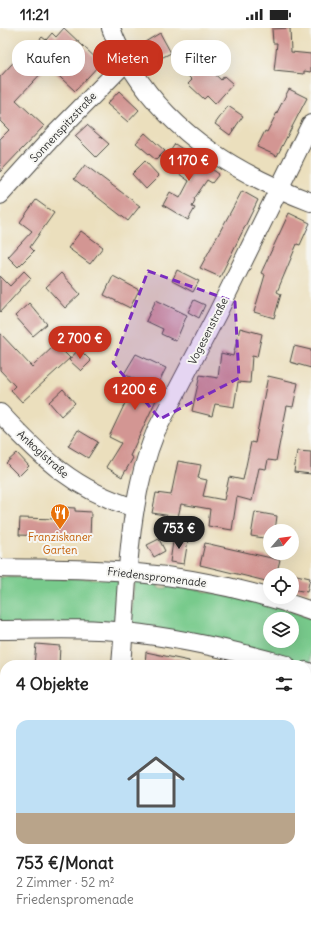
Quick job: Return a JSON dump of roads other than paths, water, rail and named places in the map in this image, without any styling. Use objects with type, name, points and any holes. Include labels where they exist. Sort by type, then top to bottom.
[{"type":"street","points":[[111,28],[117,40]]},
{"type":"street","name":"Sonnenspitzstraße","points":[[0,195],[57,132],[113,76]]},
{"type":"street","points":[[136,76],[159,108],[182,130],[219,157],[242,172],[279,190],[311,202]]},
{"type":"street","name":"Vogesenstraße","points":[[121,660],[128,572],[135,508],[148,450],[156,431],[311,124]]},
{"type":"street","name":"Ankoglstraße","points":[[0,413],[46,460],[70,479],[99,496],[135,508]]},
{"type":"street","name":"Friedenspromenade","points":[[0,568],[128,572],[206,583],[280,599],[311,611]]},
{"type":"street","points":[[0,630],[124,632],[226,648],[268,660]]},
{"type":"place","name":"Franziskaner Garten","points":[[60,530]]}]
